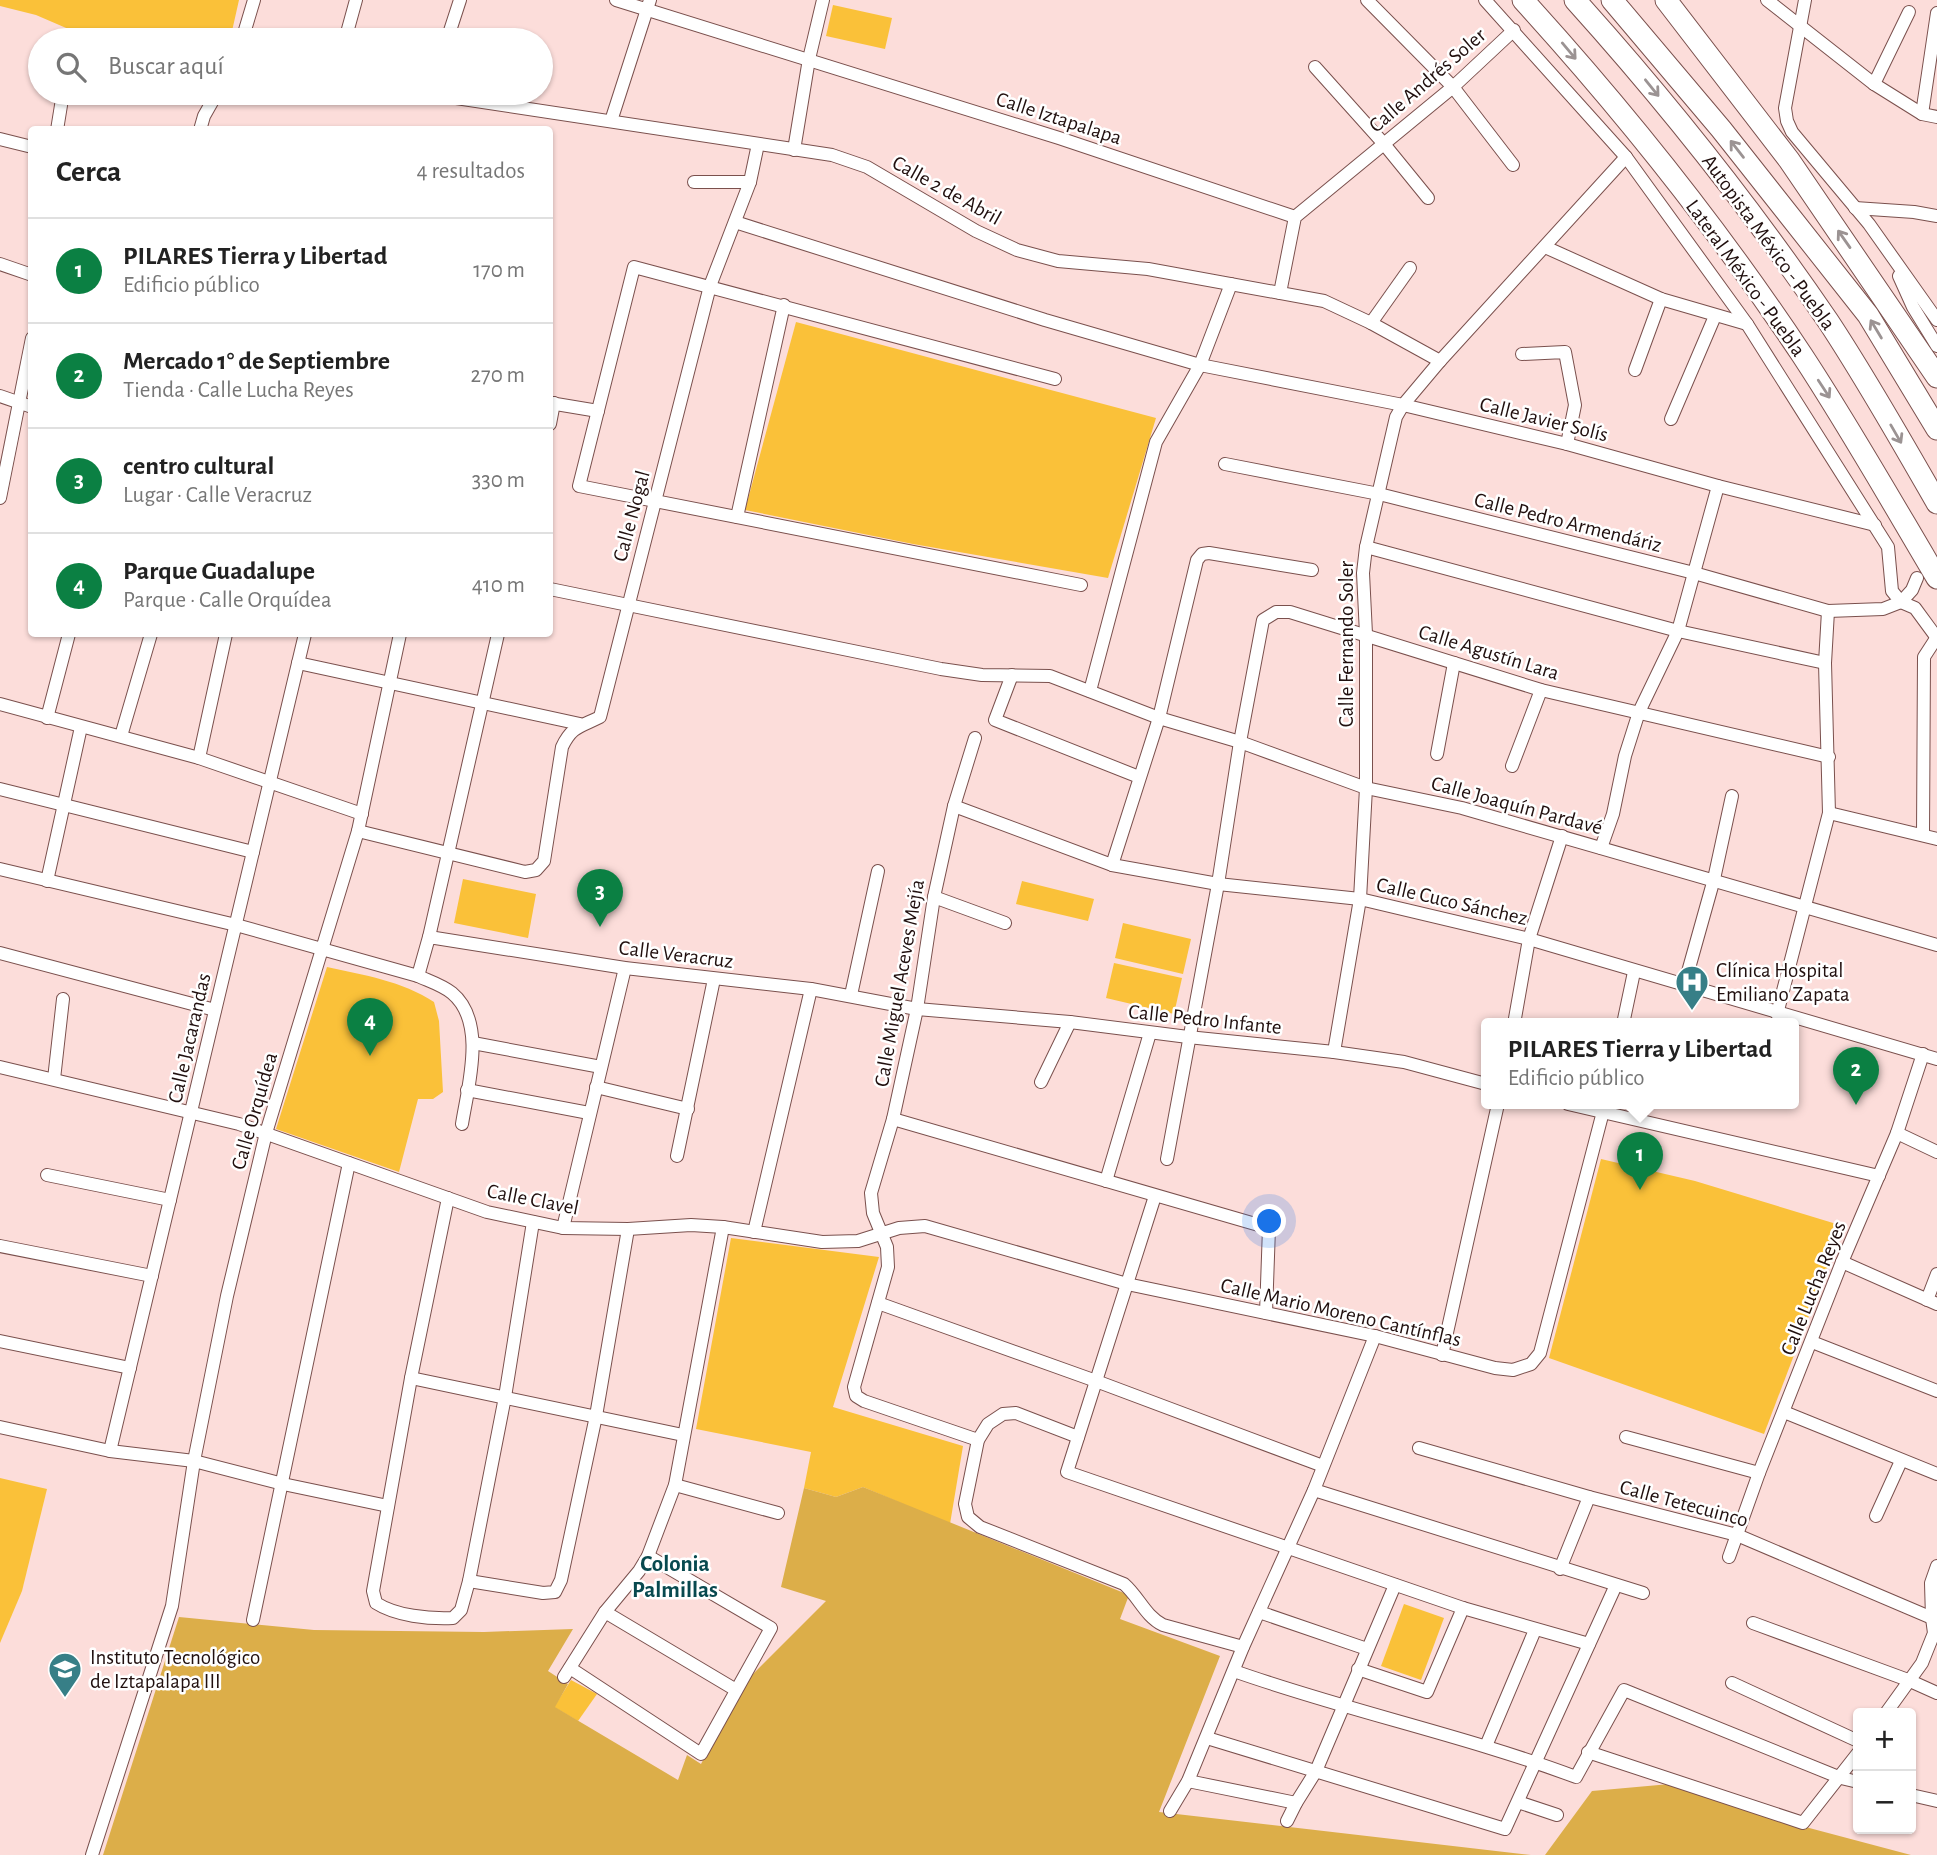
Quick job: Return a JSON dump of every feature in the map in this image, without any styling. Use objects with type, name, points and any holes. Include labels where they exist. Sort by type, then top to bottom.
[{"type":"highway","name":"Lateral México - Puebla","points":[[1523,0],[1626,119],[1740,265],[1836,409],[1927,578]]},
{"type":"highway","name":"Autopista México - Puebla","points":[[1575,0],[1625,55],[1687,131],[1769,239],[1847,351],[1937,503]]},
{"type":"highway","name":"Autopista México - Puebla","points":[[1612,0],[1721,129],[1868,315],[1937,429]]},
{"type":"highway","points":[[1666,0],[1805,183],[1937,377]]},
{"type":"street","points":[[246,28],[254,0]]},
{"type":"street","points":[[348,28],[355,0]]},
{"type":"street","points":[[451,28],[460,0]]},
{"type":"street","name":"Calle Iztapalapa","points":[[616,0],[649,4],[809,59],[1059,138],[1295,217]]},
{"type":"street","points":[[794,150],[809,59],[823,0]]},
{"type":"street","points":[[1367,0],[1453,87],[1513,165]]},
{"type":"street","points":[[1485,0],[1514,30]]},
{"type":"street","points":[[1768,0],[1874,84],[1922,114],[1937,117]]},
{"type":"street","points":[[1805,0],[1785,108],[1787,121],[1792,132],[1888,250],[1935,316]]},
{"type":"street","points":[[611,121],[649,4]]},
{"type":"street","points":[[1874,84],[1909,12]]},
{"type":"street","points":[[1922,114],[1937,13]]},
{"type":"street","name":"Calle Andrés Soler","points":[[1295,217],[1453,87],[1514,30],[1626,157],[1746,324],[1888,547],[1892,591],[1901,602]]},
{"type":"street","points":[[1315,67],[1428,198]]},
{"type":"street","points":[[58,126],[61,105]]},
{"type":"street","points":[[201,126],[210,105]]},
{"type":"street","name":"Calle 2 de Abril","points":[[506,105],[832,155],[867,167],[976,231],[1017,250],[1058,261],[1148,270],[1324,300],[1440,361]]},
{"type":"street","points":[[1767,131],[1778,128],[1787,121]]},
{"type":"street","points":[[0,139],[28,145]]},
{"type":"street","name":"Calle Nogal","points":[[448,854],[524,872],[536,870],[544,861],[562,747],[568,735],[580,724],[600,717],[710,286],[750,182],[758,144]]},
{"type":"street","name":"Calle Fernando Soler","points":[[1334,1052],[1360,899],[1366,788],[1366,634],[1363,573],[1366,547],[1396,417],[1440,361],[1626,157]]},
{"type":"street","points":[[694,182],[750,182]]},
{"type":"street","points":[[1855,208],[1937,216]]},
{"type":"street","points":[[1279,293],[1295,217]]},
{"type":"street","name":"Calle Javier Solís","points":[[735,222],[1045,320],[1200,365],[1403,405],[1567,444],[1718,486],[1875,525]]},
{"type":"street","points":[[1545,247],[1661,299],[1746,324]]},
{"type":"street","points":[[1888,250],[1913,307],[1937,346]]},
{"type":"street","points":[[0,264],[28,274]]},
{"type":"street","points":[[1055,379],[634,267],[579,486],[1081,585]]},
{"type":"street","points":[[1371,323],[1410,268]]},
{"type":"street","points":[[1090,691],[1156,442],[1200,365],[1231,284]]},
{"type":"street","points":[[1635,370],[1661,299]]},
{"type":"street","points":[[737,517],[784,305]]},
{"type":"street","points":[[1671,419],[1715,316]]},
{"type":"street","points":[[1522,354],[1565,352],[1575,405],[1567,444]]},
{"type":"street","points":[[0,498],[28,356]]},
{"type":"street","points":[[0,396],[28,406]]},
{"type":"street","points":[[553,403],[598,411]]},
{"type":"street","name":"Calle Pedro Armendáriz","points":[[1225,464],[1379,494],[1694,573],[1828,611],[1883,609],[1901,602]]},
{"type":"street","points":[[1601,848],[1613,814],[1625,756],[1639,712],[1678,631],[1718,486]]},
{"type":"street","points":[[1366,547],[1678,631],[1825,663]]},
{"type":"street","points":[[1112,864],[1159,718],[1197,560],[1202,554],[1209,553],[1312,570]]},
{"type":"street","points":[[1923,835],[1924,657],[1937,638],[1915,608],[1901,602],[1927,578]]},
{"type":"street","name":"Calle Joaquín Pardavé","points":[[553,590],[941,669],[982,675],[1050,676],[1159,718],[1240,742],[1366,788],[1462,808],[1937,945]]},
{"type":"street","points":[[1777,1014],[1829,813],[1825,663],[1828,611]]},
{"type":"street","name":"Calle Agustín Lara","points":[[1240,742],[1263,620],[1276,612],[1290,612],[1541,690],[1829,757]]},
{"type":"street","points":[[47,718],[68,637]]},
{"type":"street","points":[[121,736],[150,637]]},
{"type":"street","points":[[199,758],[225,637]]},
{"type":"street","name":"Calle Jacarandas","points":[[110,1451],[304,637]]},
{"type":"street","name":"Calle Orquídea","points":[[92,1855],[172,1606],[194,1461],[227,1296],[265,1133],[358,831],[399,637]]},
{"type":"street","points":[[418,976],[497,637]]},
{"type":"street","points":[[298,663],[580,724]]},
{"type":"street","points":[[1437,754],[1454,663]]},
{"type":"street","points":[[1012,675],[995,720],[1139,777]]},
{"type":"street","points":[[1512,766],[1541,690]]},
{"type":"street","points":[[0,704],[199,758],[362,814]]},
{"type":"street","points":[[47,881],[81,727]]},
{"type":"street","name":"Calle Miguel Aceves Mejía","points":[[975,738],[954,806],[933,897],[918,1009],[893,1119],[871,1193],[873,1213],[887,1247],[888,1267],[854,1387],[856,1396],[864,1401],[978,1440]]},
{"type":"street","points":[[1167,1159],[1218,884],[1240,742]]},
{"type":"street","points":[[0,789],[253,852]]},
{"type":"street","points":[[1684,986],[1714,879],[1732,796]]},
{"type":"street","name":"Calle Cuco Sánchez","points":[[954,806],[1112,864],[1218,884],[1360,899],[1529,939],[1792,1018]]},
{"type":"street","points":[[1829,813],[1937,839]]},
{"type":"street","points":[[358,831],[448,854]]},
{"type":"street","points":[[1515,1018],[1529,939],[1562,836]]},
{"type":"street","points":[[0,869],[236,925],[418,976],[442,986],[455,996],[472,1025],[473,1043],[462,1124]]},
{"type":"street","points":[[851,996],[878,872]]},
{"type":"street","points":[[933,897],[1005,923]]},
{"type":"street","name":"Calle Veracruz","points":[[429,937],[625,968],[811,989],[918,1009]]},
{"type":"street","points":[[0,953],[215,1010]]},
{"type":"street","points":[[563,1228],[625,968]]},
{"type":"street","points":[[1624,1018],[1634,972]]},
{"type":"street","points":[[677,1157],[714,979]]},
{"type":"street","points":[[754,1232],[811,989]]},
{"type":"street","points":[[54,1079],[63,999]]},
{"type":"street","name":"Calle Pedro Infante","points":[[918,1009],[1070,1022],[1334,1052],[1404,1062],[1481,1083]]},
{"type":"street","name":"Calle Cuco Sánchez","points":[[1799,1020],[1937,1059]]},
{"type":"street","points":[[1041,1082],[1070,1022]]},
{"type":"street","points":[[1106,1181],[1150,1032]]},
{"type":"street","points":[[473,1043],[601,1067]]},
{"type":"street","name":"Calle Lucha Reyes","points":[[1729,1557],[1842,1262],[1896,1133],[1923,1054]]},
{"type":"street","name":"Calle Clavel","points":[[0,1067],[191,1112],[265,1133],[487,1212],[563,1228],[628,1229],[691,1225],[723,1227],[822,1242],[858,1241],[881,1234]]},
{"type":"street","points":[[596,1087],[688,1109]]},
{"type":"street","points":[[467,1090],[589,1113]]},
{"type":"street","points":[[1441,1355],[1497,1109]]},
{"type":"street","name":"Calle Mario Moreno Cantínflas","points":[[881,1234],[899,1228],[925,1226],[1127,1284],[1375,1336],[1441,1355],[1513,1370],[1531,1364],[1540,1353],[1604,1109]]},
{"type":"street","points":[[1608,1109],[1879,1176]]},
{"type":"street","points":[[893,1119],[1269,1228],[1266,1313]]},
{"type":"street","points":[[1896,1133],[1937,1152]]},
{"type":"street","points":[[253,1620],[349,1163]]},
{"type":"street","points":[[47,1175],[170,1200]]},
{"type":"street","points":[[1155,1195],[1067,1472],[1463,1608],[1589,1644]]},
{"type":"street","points":[[448,1198],[411,1378],[373,1591],[376,1603],[387,1611],[453,1618],[461,1610],[505,1397],[533,1222]]},
{"type":"street","points":[[648,1556],[771,1628],[701,1754],[567,1673],[605,1612],[648,1556],[674,1485],[723,1227]]},
{"type":"street","points":[[469,1581],[543,1593],[555,1592],[561,1580],[596,1416],[628,1229]]},
{"type":"street","points":[[0,1246],[152,1276]]},
{"type":"street","points":[[1842,1262],[1932,1302],[1937,1274]]},
{"type":"street","points":[[878,1303],[1323,1466]]},
{"type":"street","points":[[1170,1811],[1188,1781],[1207,1738],[1243,1647],[1314,1490],[1375,1336]]},
{"type":"street","points":[[0,1341],[130,1368]]},
{"type":"street","points":[[1812,1342],[1937,1391]]},
{"type":"street","points":[[411,1378],[682,1435]]},
{"type":"street","points":[[1784,1412],[1937,1474]]},
{"type":"street","points":[[1078,1437],[1016,1413],[1003,1414],[988,1424],[978,1440],[965,1504],[968,1517],[981,1527],[1124,1584],[1135,1593],[1152,1619],[1163,1625],[1243,1647]]},
{"type":"street","points":[[0,1427],[110,1451],[194,1461],[283,1484],[388,1506]]},
{"type":"street","points":[[1626,1437],[1759,1473]]},
{"type":"street","name":"Calle Tetecuinco","points":[[1419,1448],[1589,1497],[1737,1535],[1932,1618]]},
{"type":"street","points":[[1876,1516],[1902,1461]]},
{"type":"street","points":[[674,1485],[778,1513]]},
{"type":"street","points":[[1314,1490],[1643,1593]]},
{"type":"street","points":[[1560,1569],[1589,1497]]},
{"type":"street","points":[[1889,1708],[1922,1663],[1934,1633],[1931,1583],[1937,1566]]},
{"type":"street","points":[[1287,1821],[1316,1771],[1395,1585]]},
{"type":"street","points":[[1207,1738],[1506,1829],[1616,1585]]},
{"type":"street","points":[[1358,1669],[1427,1692],[1463,1608]]},
{"type":"street","points":[[605,1612],[736,1690]]},
{"type":"street","points":[[1259,1612],[1367,1649]]},
{"type":"street","points":[[1753,1623],[1908,1679],[1937,1693]]},
{"type":"street","points":[[1486,1746],[1535,1630]]},
{"type":"street","points":[[1234,1671],[1342,1706],[1486,1746],[1576,1777],[1624,1690],[1853,1781]]},
{"type":"street","points":[[1732,1683],[1853,1739]]},
{"type":"street","points":[[1588,1752],[1803,1823],[1853,1761]]},
{"type":"street","points":[[1188,1781],[1296,1802]]},
{"type":"street","points":[[1916,1796],[1937,1801]]},
{"type":"street","points":[[1518,1802],[1557,1815]]},
{"type":"shaded area","points":[[0,0],[239,0],[233,28],[66,28],[36,15],[0,6]]},
{"type":"shaded area","points":[[833,5],[892,18],[885,49],[826,36]]},
{"type":"shaded area","points":[[796,322],[1156,418],[1108,578],[913,544],[745,510]]},
{"type":"shaded area","points":[[463,879],[536,894],[528,938],[454,923]]},
{"type":"shaded area","points":[[1022,881],[1094,899],[1088,921],[1016,904]]},
{"type":"shaded area","points":[[1123,923],[1191,939],[1183,974],[1115,958]]},
{"type":"shaded area","points":[[1114,963],[1182,978],[1174,1014],[1106,998]]},
{"type":"shaded area","points":[[327,967],[396,984],[434,1002],[439,1021],[443,1092],[433,1099],[418,1099],[399,1172],[276,1129]]},
{"type":"shaded area","points":[[1601,1159],[1695,1181],[1843,1226],[1764,1434],[1549,1358]]},
{"type":"shaded area","points":[[731,1238],[879,1257],[833,1407],[963,1446],[950,1524],[863,1487],[836,1497],[804,1488],[811,1452],[696,1429]]},
{"type":"shaded area","points":[[0,1478],[47,1489],[22,1591],[0,1643]]},
{"type":"shaded area","points":[[863,1487],[1129,1595],[1120,1619],[1220,1656],[1159,1812],[1531,1855],[103,1855],[179,1617],[314,1630],[484,1632],[573,1629],[548,1671],[568,1684],[555,1707],[678,1780],[687,1755],[701,1764],[741,1686],[826,1601],[781,1587],[804,1488],[836,1497]]},
{"type":"shaded area","points":[[1404,1604],[1444,1618],[1421,1680],[1381,1666]]},
{"type":"shaded area","points":[[571,1680],[597,1694],[578,1721],[554,1707]]},
{"type":"shaded area","points":[[1670,1784],[1798,1825],[1911,1855],[1545,1855],[1592,1791]]},
{"type":"place","name":"centro cultural","points":[[600,927]]},
{"type":"place","name":"Clínica Hospital Emiliano Zapata","points":[[1692,1012]]},
{"type":"place","name":"Parque Guadalupe","points":[[370,1056]]},
{"type":"place","name":"Mercado 1° de Septiembre","points":[[1856,1105]]},
{"type":"place","name":"PILARES Tierra y Libertad","points":[[1640,1190]]},
{"type":"place","name":"Instituto Tecnológico de Iztapalapa III","points":[[65,1699]]},
{"type":"district","name":"Colonia Palmillas","points":[[675,1576]]}]
